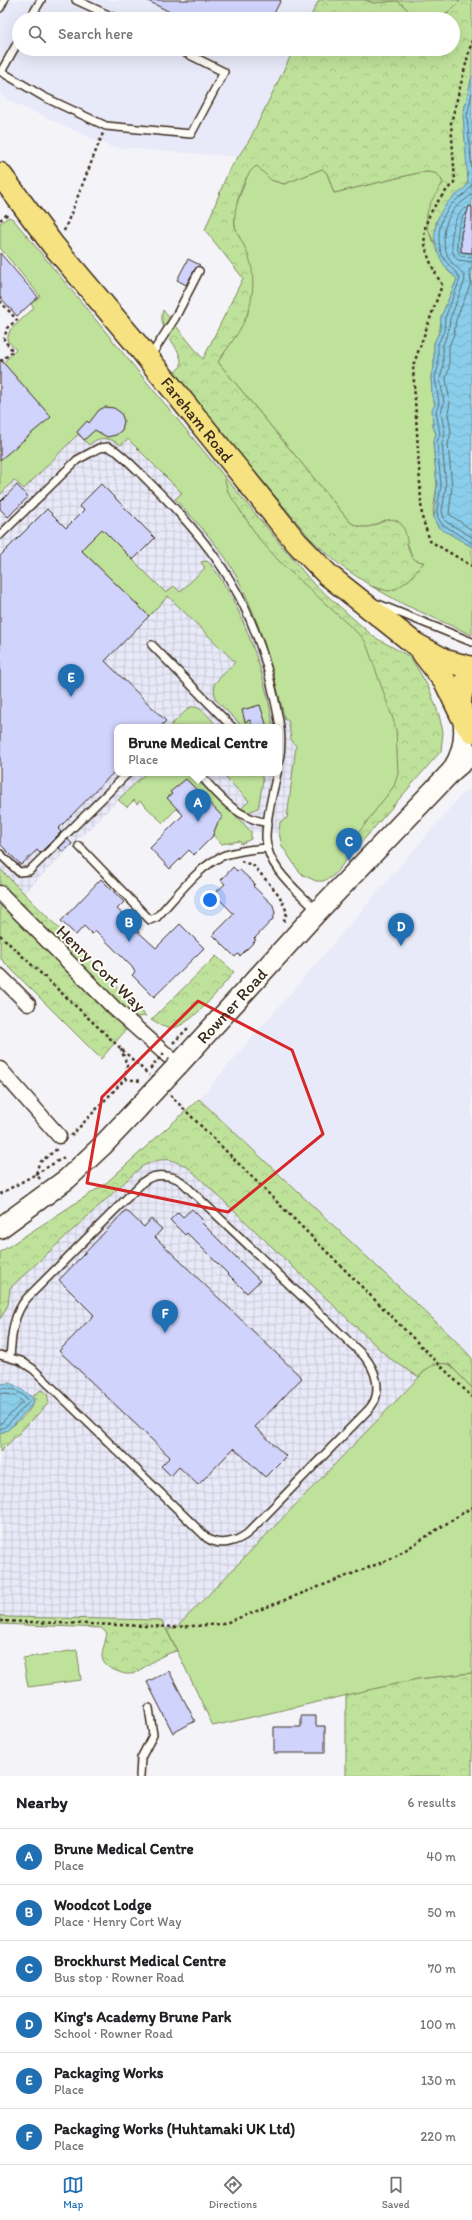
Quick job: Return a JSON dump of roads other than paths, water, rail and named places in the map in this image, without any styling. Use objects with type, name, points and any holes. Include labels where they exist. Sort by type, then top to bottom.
[{"type":"main road","name":"Fareham Road","points":[[0,174],[57,250],[148,358],[297,543],[328,575],[415,644],[446,661],[472,668]]},
{"type":"main road","name":"Fareham Road","points":[[415,644],[441,675],[465,721]]},
{"type":"main road","points":[[465,721],[460,692],[472,673]]},
{"type":"main road","name":"Rowner Road","points":[[452,771],[459,758],[462,747],[465,721]]},
{"type":"main road","name":"Rowner Road","points":[[0,1228],[75,1172],[138,1108],[171,1059],[318,912],[452,771],[472,754]]},
{"type":"street","name":"Henry Cort Way","points":[[0,893],[114,1008],[171,1059]]},
{"type":"street","points":[[0,976],[28,1004]]},
{"type":"street","points":[[0,1069],[59,1136]]},
{"type":"lane","points":[[0,8],[4,0]]},
{"type":"lane","points":[[34,12],[41,0]]},
{"type":"lane","points":[[76,0],[102,12]]},
{"type":"lane","points":[[12,52],[0,72],[44,97],[106,126],[191,134],[224,72],[192,56]]},
{"type":"lane","points":[[148,358],[175,318],[199,272]]},
{"type":"lane","points":[[0,534],[77,460],[99,448],[108,447],[116,451],[197,532],[238,592],[256,632],[268,667],[280,724]]},
{"type":"lane","points":[[348,591],[472,642]]},
{"type":"lane","points":[[152,645],[229,724]]},
{"type":"lane","points":[[0,854],[19,872],[29,871],[125,776]]},
{"type":"lane","points":[[201,776],[237,812],[249,819],[268,823]]},
{"type":"lane","points":[[276,776],[268,823],[268,848],[272,859],[281,874],[318,912]]},
{"type":"lane","points":[[80,846],[150,920],[157,917],[195,877],[214,861],[240,852],[268,848]]},
{"type":"lane","points":[[0,1355],[24,1362],[33,1369],[208,1538],[218,1542],[235,1541],[248,1533],[370,1408],[377,1394],[373,1369],[364,1356],[182,1182],[176,1178],[166,1176],[152,1177],[143,1182],[27,1298],[18,1310],[14,1321],[10,1357]]},
{"type":"lane","points":[[140,1776],[141,1758],[153,1735],[149,1708]]},
{"type":"water","points":[[472,76],[472,218],[466,217],[461,235],[461,252],[472,253],[472,547],[438,527],[434,519],[437,485],[433,442],[436,434],[433,426],[432,410],[435,404],[432,396],[431,376],[434,368],[434,343],[440,330],[441,317],[457,279],[442,262],[435,242],[435,232],[441,212],[448,202],[464,189],[468,183],[463,115]]},
{"type":"water","points":[[10,1383],[32,1397],[34,1403],[8,1430],[0,1433],[0,1384]]},
{"type":"place","name":"Packaging Works","points":[[71,697]]},
{"type":"place","name":"Brune Medical Centre","points":[[198,822]]},
{"type":"place","name":"Brockhurst Medical Centre","points":[[349,861]]},
{"type":"place","name":"Woodcot Lodge","points":[[129,942]]},
{"type":"place","name":"King's Academy Brune Park","points":[[401,946]]},
{"type":"place","name":"Packaging Works (Huhtamaki UK Ltd)","points":[[165,1333]]}]
